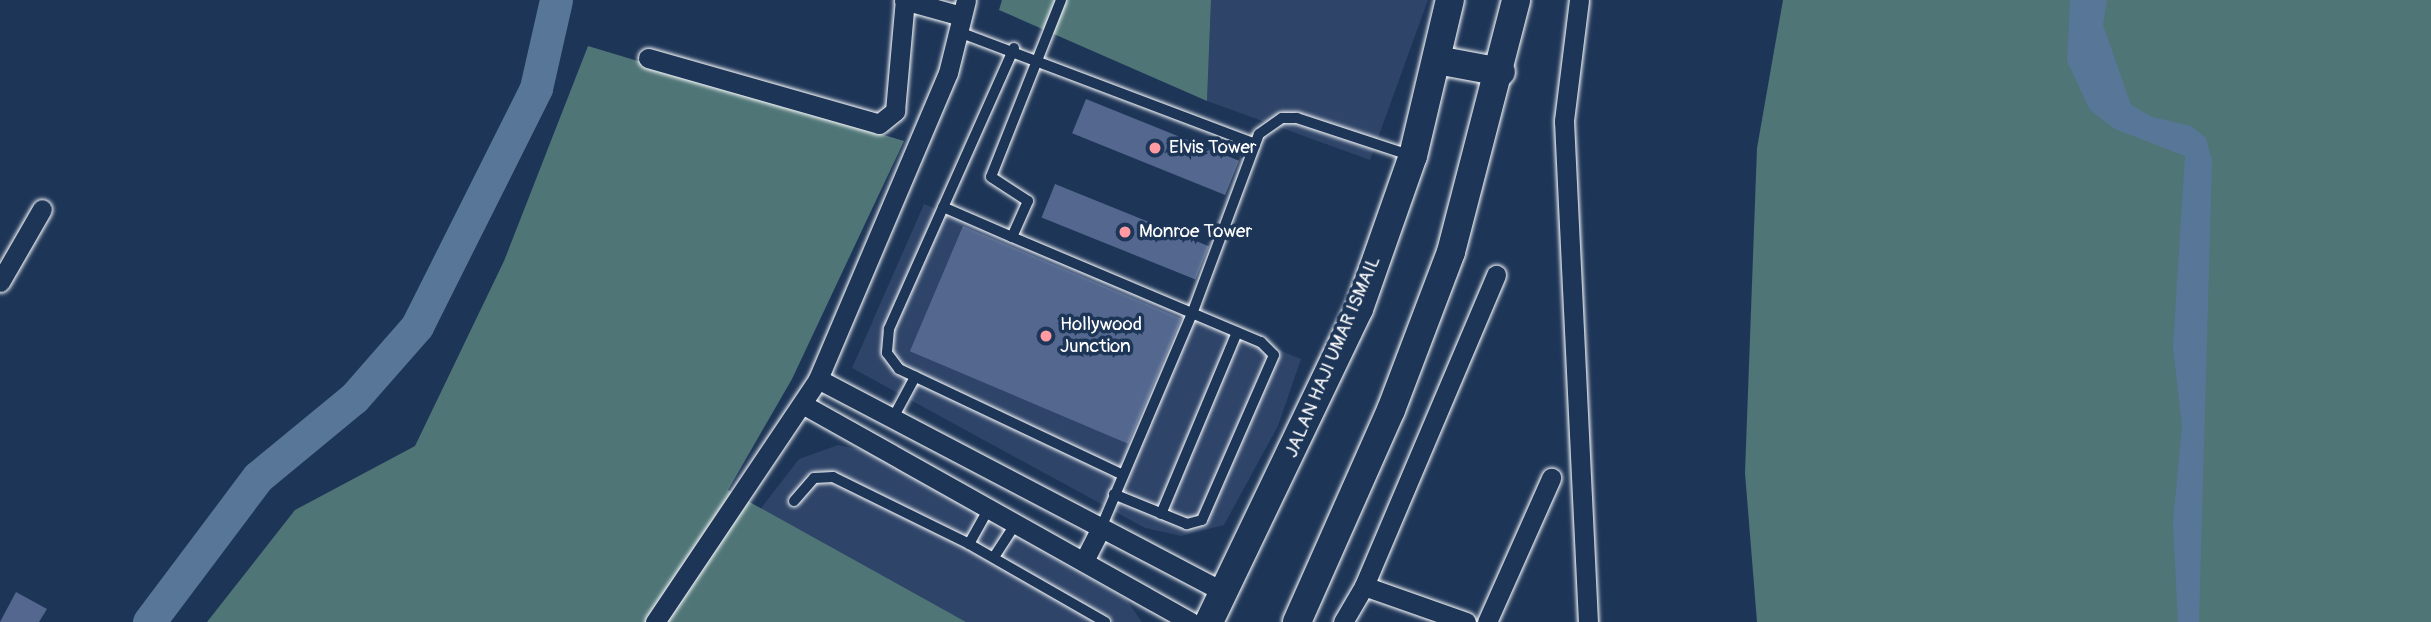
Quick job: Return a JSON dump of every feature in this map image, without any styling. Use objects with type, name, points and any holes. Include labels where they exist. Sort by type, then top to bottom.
[{"type":"main road","name":"JALAN HAJI UMAR ISMAIL","points":[[1209,622],[1359,309],[1413,156],[1450,0]]},
{"type":"main road","points":[[1297,622],[1391,410],[1451,252],[1501,72],[1516,0]]},
{"type":"main road","points":[[1437,60],[1501,72]]},
{"type":"street","points":[[648,58],[879,124],[895,111],[905,0],[962,16],[857,299],[818,379],[804,405],[655,622]]},
{"type":"street","points":[[1579,0],[1564,121],[1588,622]]},
{"type":"street","points":[[0,282],[42,209]]},
{"type":"street","points":[[1343,622],[1364,586],[1496,275]]},
{"type":"street","points":[[818,379],[1225,593]]},
{"type":"street","points":[[804,405],[1190,622]]},
{"type":"street","points":[[1487,622],[1551,478]]},
{"type":"street","points":[[1084,561],[1101,528]]},
{"type":"street","points":[[1364,586],[1466,622]]},
{"type":"lane","points":[[1012,237],[1028,201],[991,177],[1061,0]]},
{"type":"lane","points":[[962,16],[1014,48],[1253,143]]},
{"type":"lane","points":[[1014,48],[886,340],[891,363],[915,377],[1123,475]]},
{"type":"lane","points":[[1101,528],[1192,314],[1253,143],[1272,124],[1297,118],[1413,156]]},
{"type":"lane","points":[[943,208],[1271,348],[1275,365],[1202,520],[1187,524],[1114,494]]},
{"type":"lane","points":[[1161,514],[1237,332]]},
{"type":"lane","points":[[893,418],[915,377]]},
{"type":"lane","points":[[794,501],[814,478],[833,477],[994,557],[1105,622]]},
{"type":"lane","points":[[969,544],[989,508]]},
{"type":"lane","points":[[994,557],[1016,523]]},
{"type":"shaded area","points":[[1211,0],[1428,0],[1370,160],[1207,101]]},
{"type":"shaded area","points":[[2070,0],[2107,0],[2103,25],[2131,105],[2152,117],[2191,126],[2206,138],[2212,161],[2199,622],[2178,622],[2173,522],[2182,426],[2173,347],[2185,156],[2115,129],[2090,110],[2067,61]]},
{"type":"shaded area","points":[[924,204],[1301,359],[1278,426],[1224,525],[1181,536],[1145,528],[852,368]]},
{"type":"shaded area","points":[[838,445],[869,452],[1126,599],[1142,622],[966,622],[758,512],[799,459]]},
{"type":"green space","points":[[1002,0],[1211,0],[1207,101],[999,10]]},
{"type":"green space","points":[[1783,0],[2431,0],[2431,622],[1757,622],[1745,473],[1757,148]]},
{"type":"green space","points":[[588,46],[904,141],[792,379],[728,490],[966,622],[207,622],[295,510],[415,446],[504,261]]},
{"type":"building","name":"Elvis Tower","points":[[1086,99],[1239,161],[1225,195],[1072,133]]},
{"type":"building","name":"Monroe Tower","points":[[1055,184],[1209,246],[1195,280],[1042,217]]},
{"type":"building","name":"Hollywood Junction","points":[[963,226],[1181,319],[1128,444],[910,351]]},
{"type":"building","points":[[16,592],[47,609],[39,622],[0,622]]},
{"type":"waterway","points":[[149,622],[258,477],[354,398],[417,326],[536,88],[556,0]]},
{"type":"place","name":"Elvis Tower","points":[[1155,148]]},
{"type":"place","name":"Monroe Tower","points":[[1125,232]]},
{"type":"place","name":"Hollywood Junction","points":[[1046,336]]}]
